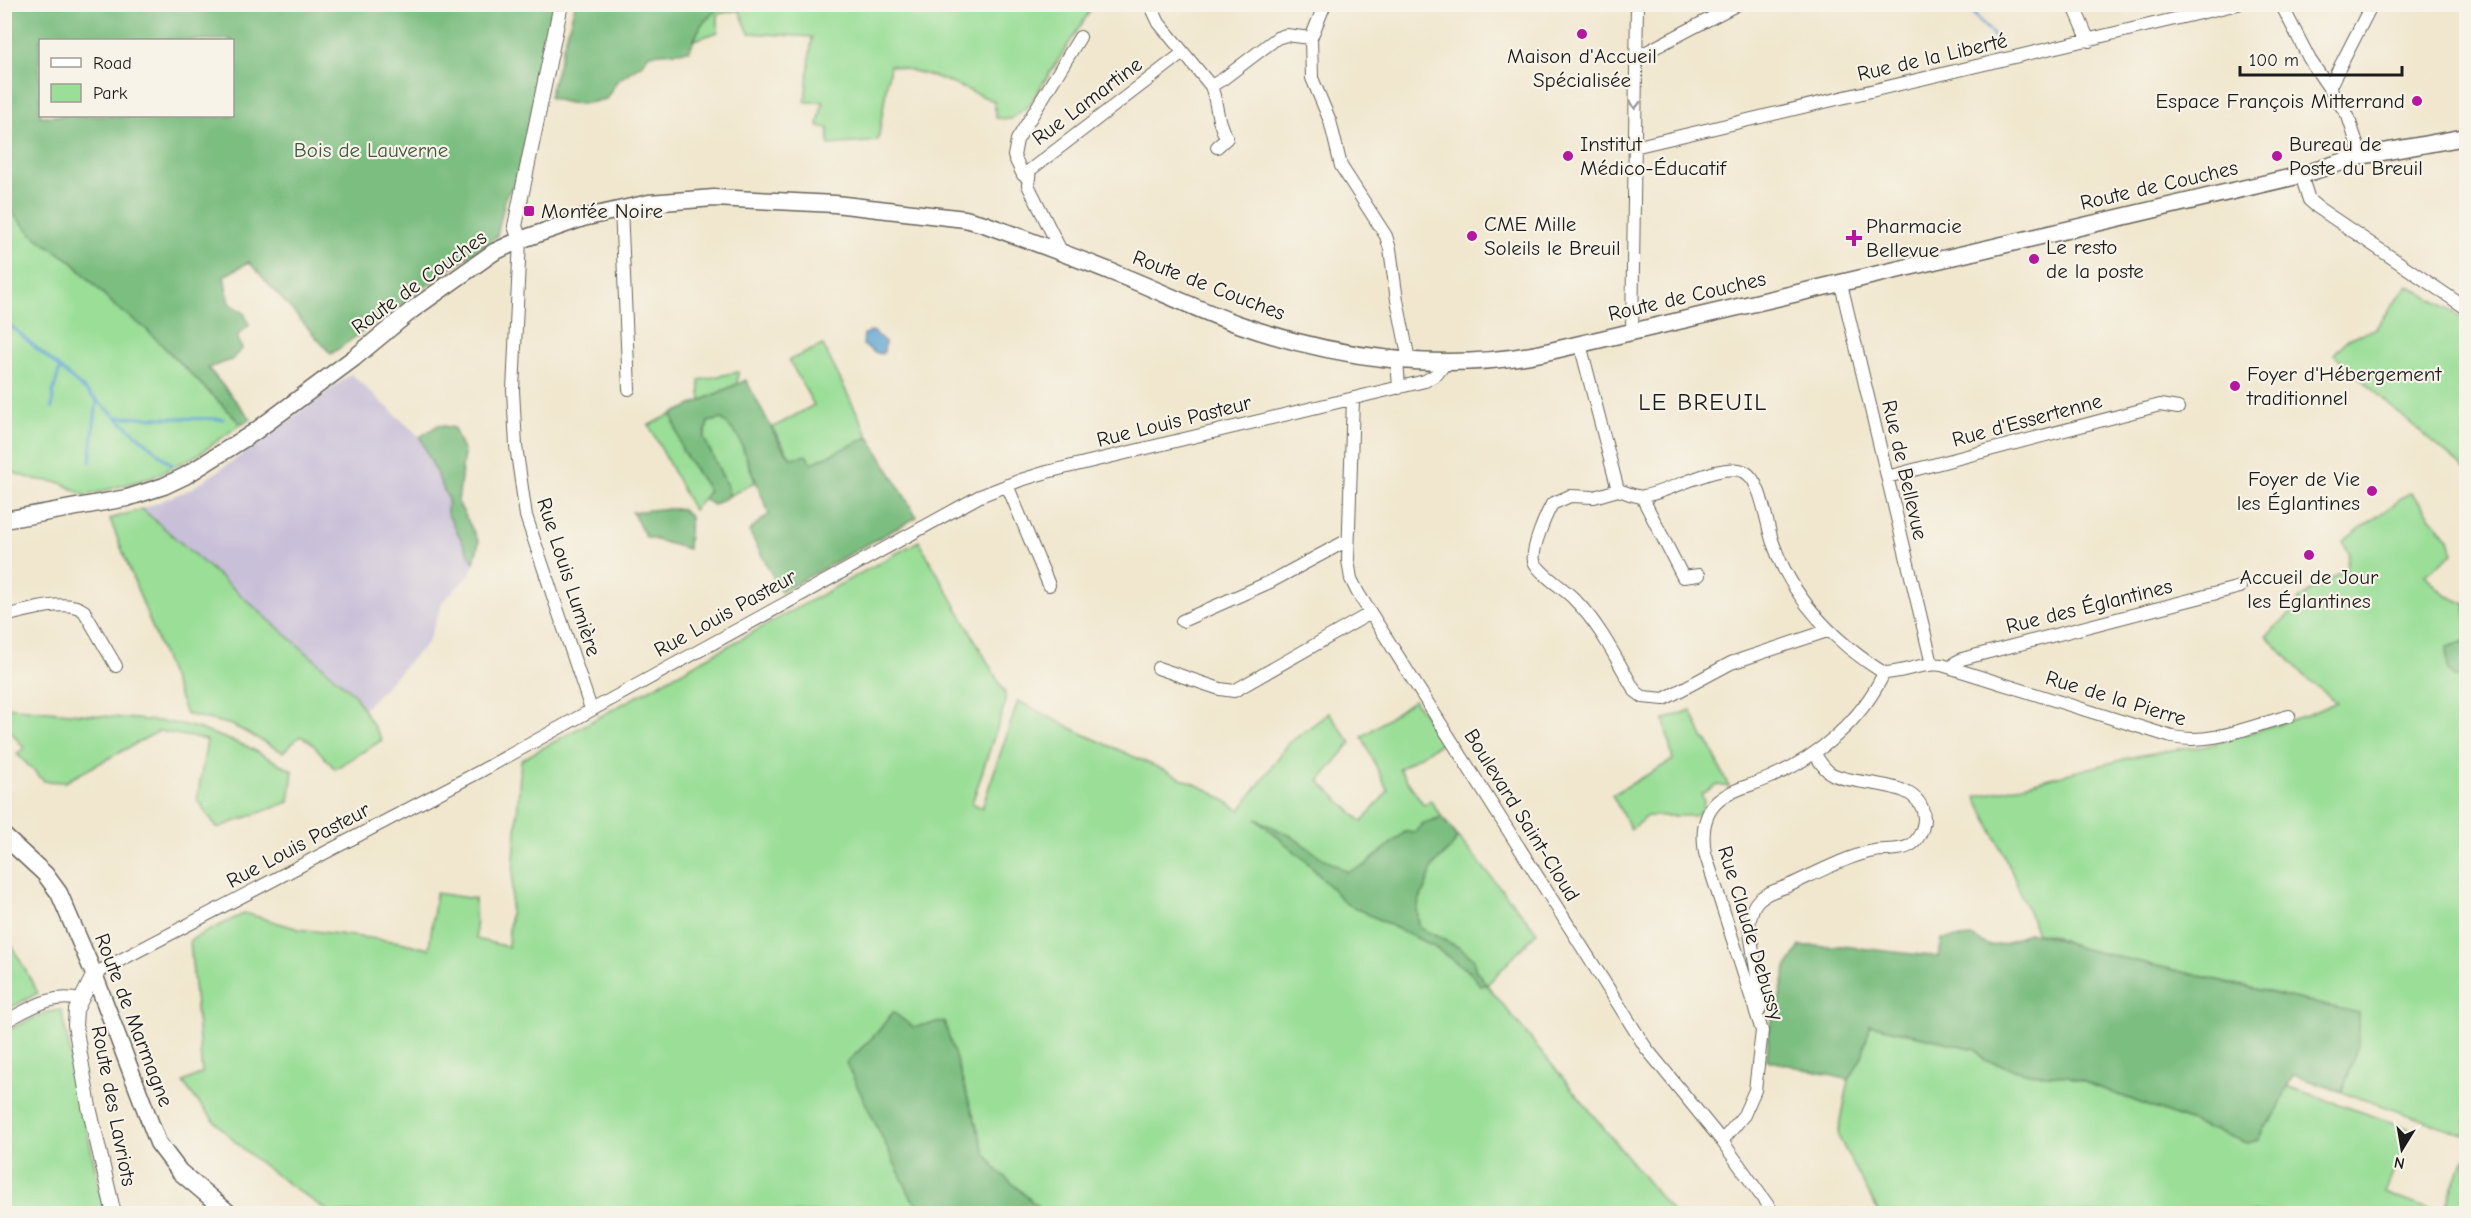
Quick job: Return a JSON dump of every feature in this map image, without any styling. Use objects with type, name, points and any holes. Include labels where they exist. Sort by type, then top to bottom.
[{"type":"main road","name":"Route de Couches","points":[[4,520],[127,498],[147,493],[185,476],[262,426],[354,358],[412,310],[494,252],[520,240],[583,218],[621,208],[667,201],[714,198],[835,204],[920,213],[984,224],[1257,330],[1345,353],[1447,362],[1508,360],[2301,175],[2361,156],[2466,137]]},
{"type":"main road","name":"Route de Marmagne","points":[[4,836],[45,874],[59,893],[94,974],[158,1143],[180,1172],[230,1214]]},
{"type":"street","points":[[520,240],[515,226],[561,4]]},
{"type":"street","points":[[1150,4],[1159,22],[1211,86],[1216,98],[1219,126],[1227,138],[1217,147]]},
{"type":"street","points":[[1325,4],[1311,38],[1312,78],[1330,121],[1341,166],[1380,224],[1390,249],[1403,359],[1399,388]]},
{"type":"street","points":[[1632,332],[1637,4]]},
{"type":"street","points":[[1635,58],[1738,4]]},
{"type":"street","points":[[2073,4],[2090,41]]},
{"type":"street","name":"Rue de la Liberté","points":[[1634,147],[2090,41],[2238,4]]},
{"type":"street","points":[[2281,4],[2305,52],[2348,116],[2361,156]]},
{"type":"street","points":[[2329,88],[2372,4]]},
{"type":"street","points":[[1211,86],[1277,38],[1286,35],[1311,38]]},
{"type":"street","points":[[1028,177],[1023,176],[1014,156],[1017,141],[1080,37]]},
{"type":"street","name":"Rue Lamartine","points":[[1062,253],[1033,196],[1028,177],[1034,165],[1184,52]]},
{"type":"street","points":[[2301,175],[2309,200],[2317,207],[2466,308]]},
{"type":"street","points":[[621,208],[629,388]]},
{"type":"street","name":"Rue Louis Lumière","points":[[520,240],[513,390],[522,495],[526,516],[591,709]]},
{"type":"street","name":"Rue de Bellevue","points":[[1841,284],[1932,664]]},
{"type":"street","points":[[1580,344],[1618,490]]},
{"type":"street","points":[[1413,384],[1429,361]]},
{"type":"street","name":"Rue Louis Pasteur","points":[[94,974],[469,777],[954,510],[1007,485],[1047,472],[1425,381],[1437,374],[1447,362]]},
{"type":"street","name":"Boulevard Saint-Cloud","points":[[1353,398],[1348,560],[1351,579],[1369,614],[1646,1048],[1722,1141],[1774,1214]]},
{"type":"street","name":"Rue d'Essertenne","points":[[1887,477],[2160,405],[2178,408]]},
{"type":"street","points":[[1827,631],[1731,663],[1664,699],[1643,697],[1635,691],[1607,640],[1591,617],[1573,597],[1537,567],[1534,552],[1552,504],[1560,499],[1570,496],[1594,497],[1618,490],[1642,497],[1717,471],[1736,469],[1746,472],[1753,479],[1758,488],[1767,525],[1783,567],[1827,631],[1884,673],[1907,671],[1932,664]]},
{"type":"street","points":[[1007,485],[1049,585]]},
{"type":"street","points":[[1642,497],[1683,577],[1699,575]]},
{"type":"street","points":[[1182,621],[1270,582],[1348,540]]},
{"type":"street","name":"Rue des Églantines","points":[[1952,668],[1962,659],[2240,587]]},
{"type":"street","points":[[4,616],[63,605],[77,606],[84,611],[116,666]]},
{"type":"street","points":[[1158,668],[1220,689],[1234,691],[1369,614]]},
{"type":"street","name":"Rue de la Pierre","points":[[1932,664],[1952,668],[2190,740],[2218,737],[2289,716]]},
{"type":"street","name":"Rue Claude Debussy","points":[[1722,1141],[1744,1115],[1755,1090],[1762,1030],[1705,853],[1703,830],[1707,814],[1715,803],[1726,795],[1779,774],[1814,753],[1847,726],[1860,711],[1884,673]]},
{"type":"street","points":[[1756,1012],[1759,1011],[1761,1000],[1749,927],[1755,905],[1761,898],[1867,852],[1905,849],[1922,833],[1923,812],[1918,801],[1911,794],[1899,789],[1829,773],[1814,753]]},
{"type":"street","name":"Route des Lavriots","points":[[94,974],[76,1010],[75,1025],[89,1107],[114,1214]]},
{"type":"street","points":[[4,1022],[45,1001],[64,996],[80,1000]]},
{"type":"shaded area","points":[[351,374],[420,437],[448,499],[447,513],[474,563],[470,575],[443,601],[428,642],[363,710],[354,694],[142,509],[191,489]]},
{"type":"green space","points":[[575,4],[721,5],[701,25],[689,51],[649,54],[642,64],[617,81],[606,99],[578,104],[549,97]]},
{"type":"green space","name":"Bois de Lauverne","points":[[5,5],[556,5],[517,180],[506,196],[497,236],[331,354],[249,262],[224,276],[229,303],[244,313],[249,325],[237,336],[242,349],[231,360],[208,368],[251,419],[241,424],[146,329],[116,307],[70,260],[35,237],[15,216],[5,199]]},
{"type":"green space","points":[[721,5],[1094,5],[1029,105],[1011,119],[996,118],[994,101],[939,78],[890,65],[878,141],[829,145],[828,128],[818,126],[823,102],[805,102],[812,37],[749,33],[739,10],[718,14],[718,32],[694,40],[701,25]]},
{"type":"green space","points":[[4,199],[15,216],[35,237],[70,260],[116,307],[146,329],[241,424],[199,454],[153,477],[85,496],[62,483],[33,479],[5,470]]},
{"type":"green space","points":[[2408,285],[2466,320],[2466,470],[2396,411],[2334,354],[2348,339],[2375,329]]},
{"type":"green space","points":[[823,345],[869,437],[812,464],[791,458],[772,428],[814,405],[789,360]]},
{"type":"green space","points":[[738,372],[737,384],[701,401],[699,380]]},
{"type":"green space","points":[[746,380],[780,444],[791,458],[806,455],[812,463],[869,437],[917,517],[781,592],[749,531],[769,514],[738,436],[722,419],[708,422],[704,438],[728,488],[729,496],[713,505],[704,499],[709,491],[682,450],[672,414]]},
{"type":"green space","points":[[672,414],[682,450],[709,491],[693,510],[649,425]]},
{"type":"green space","points":[[722,419],[738,435],[755,482],[729,496],[728,488],[704,438],[708,422]]},
{"type":"green space","points":[[438,425],[454,428],[464,453],[458,502],[479,542],[474,563],[447,513],[448,499],[420,437]]},
{"type":"green space","points":[[2411,492],[2449,539],[2453,553],[2425,575],[2445,595],[2466,604],[2466,1135],[2342,1092],[2352,1065],[2358,1013],[2080,948],[2053,936],[2037,933],[2011,870],[1976,797],[2137,756],[2203,747],[2307,715],[2337,702],[2311,682],[2266,636],[2294,610],[2300,598],[2346,569],[2349,553],[2343,541]]},
{"type":"green space","points":[[142,509],[354,694],[382,740],[335,769],[310,741],[300,736],[283,752],[232,725],[186,714],[110,519]]},
{"type":"green space","points":[[681,509],[690,516],[688,549],[646,537],[632,512]]},
{"type":"green space","points":[[919,541],[1005,693],[1005,704],[972,803],[982,808],[1018,701],[1079,732],[1208,790],[1240,810],[1289,743],[1329,713],[1351,743],[1319,781],[1362,822],[1388,791],[1362,737],[1414,700],[1444,741],[1399,769],[1424,805],[1430,800],[1442,817],[1422,824],[1415,833],[1405,832],[1364,866],[1348,872],[1324,859],[1306,861],[1345,903],[1431,945],[1486,984],[1460,948],[1420,928],[1418,919],[1419,901],[1432,868],[1450,849],[1457,836],[1537,932],[1487,985],[1673,1213],[331,1213],[250,1155],[215,1122],[183,1082],[202,1073],[190,940],[245,913],[299,929],[400,942],[429,949],[436,893],[475,899],[476,939],[508,947],[521,760]]},
{"type":"green space","points":[[2466,641],[2466,676],[2454,677],[2448,671],[2447,647]]},
{"type":"green space","points":[[4,707],[168,722],[197,728],[246,746],[293,771],[289,802],[217,828],[197,799],[207,740],[159,731],[65,782],[44,781],[17,754],[24,748],[5,724]]},
{"type":"green space","points":[[1691,710],[1729,787],[1718,785],[1701,794],[1704,800],[1703,809],[1693,816],[1647,816],[1631,829],[1612,795],[1673,760],[1664,720]]},
{"type":"green space","points":[[1442,817],[1457,836],[1453,846],[1431,869],[1418,906],[1420,928],[1460,948],[1474,959],[1475,969],[1487,985],[1481,986],[1469,971],[1431,945],[1345,903],[1306,861],[1256,819],[1291,836],[1324,859],[1348,872],[1364,866],[1405,832],[1415,833],[1422,824]]},
{"type":"green space","points":[[5,933],[38,993],[4,1011]]},
{"type":"green space","points":[[2028,933],[2048,936],[2080,948],[2358,1013],[2358,1045],[2342,1092],[2293,1075],[2278,1110],[2264,1126],[2259,1140],[2248,1143],[2068,1076],[2032,1074],[1984,1060],[1976,1049],[1870,1025],[1862,1057],[1849,1080],[1767,1060],[1769,1027],[1778,1006],[1786,968],[1800,946],[1841,946],[1939,957],[1942,939],[1973,937],[1989,946],[2004,944]]},
{"type":"green space","points":[[61,1010],[105,1213],[5,1213],[5,1031],[48,1012]]},
{"type":"green space","points":[[893,1012],[913,1027],[944,1021],[985,1153],[996,1169],[1043,1213],[923,1213],[911,1197],[846,1063],[876,1034]]},
{"type":"green space","points":[[1870,1025],[1976,1049],[1984,1060],[2032,1074],[2068,1076],[2248,1143],[2272,1121],[2286,1086],[2411,1129],[2385,1193],[2439,1213],[1879,1213],[1838,1136],[1849,1080],[1862,1057]]},
{"type":"green space","points":[[2466,1158],[2466,1213],[2443,1213],[2460,1168]]},
{"type":"water","points":[[873,331],[885,342],[884,352],[881,354],[863,345],[864,334]]},
{"type":"waterway","points":[[1965,4],[1999,42]]},
{"type":"waterway","points":[[4,320],[173,466]]},
{"type":"waterway","points":[[52,408],[53,393],[60,368]]},
{"type":"waterway","points":[[90,462],[97,399]]},
{"type":"waterway","points":[[117,417],[223,419]]},
{"type":"place","name":"Maison d'Accueil Spécialisée","points":[[1582,34]]},
{"type":"place","name":"Espace François Mitterrand","points":[[2417,101]]},
{"type":"place","name":"Institut Médico-Éducatif","points":[[1568,156]]},
{"type":"place","name":"Bureau de Poste du Breuil","points":[[2277,156]]},
{"type":"place","name":"Montée Noire","points":[[529,211]]},
{"type":"place","name":"CME Mille Soleils le Breuil","points":[[1472,236]]},
{"type":"place","name":"Pharmacie Bellevue","points":[[1854,238]]},
{"type":"place","name":"Le resto de la poste","points":[[2034,259]]},
{"type":"place","name":"Foyer d'Hébergement traditionnel","points":[[2235,386]]},
{"type":"place","name":"Foyer de Vie les Églantines","points":[[2372,491]]},
{"type":"place","name":"Accueil de Jour les Églantines","points":[[2309,555]]},
{"type":"district","name":"LE BREUIL","points":[[1703,402]]}]
